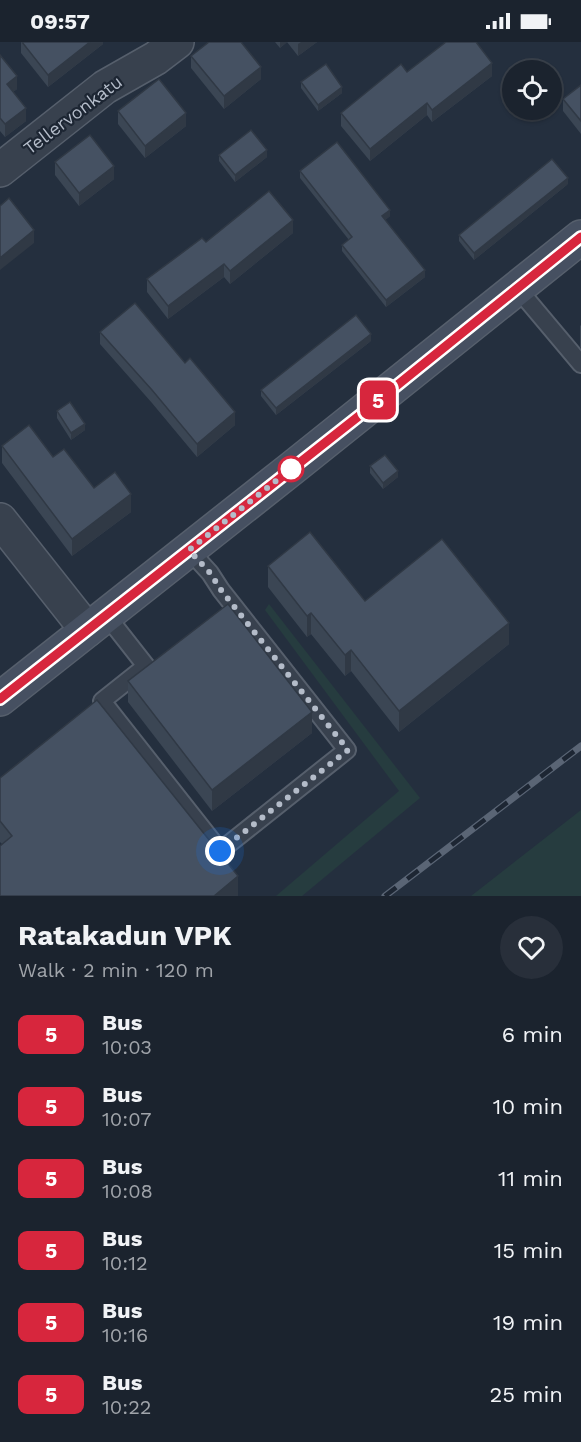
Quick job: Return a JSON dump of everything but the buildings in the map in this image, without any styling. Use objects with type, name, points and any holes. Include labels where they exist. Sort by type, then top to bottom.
[{"type":"main road","points":[[0,699],[581,237]]},
{"type":"street","name":"Tellervonkatu","points":[[0,170],[105,87],[156,58],[177,42]]},
{"type":"street","points":[[0,520],[97,623]]},
{"type":"lane","points":[[518,288],[581,364]]},
{"type":"lane","points":[[97,623],[146,666],[102,701],[220,851],[348,750],[210,573],[189,550]]},
{"type":"green space","points":[[269,604],[420,798],[302,896],[276,896],[399,791],[265,610]]},
{"type":"green space","points":[[581,810],[581,896],[471,896]]},
{"type":"railway","points":[[385,896],[581,746]]},
{"type":"bus line","name":"5","points":[[0,699],[364,412],[581,237]]},
{"type":"route","points":[[220,851],[348,750],[210,573],[189,550],[291,469]]}]
